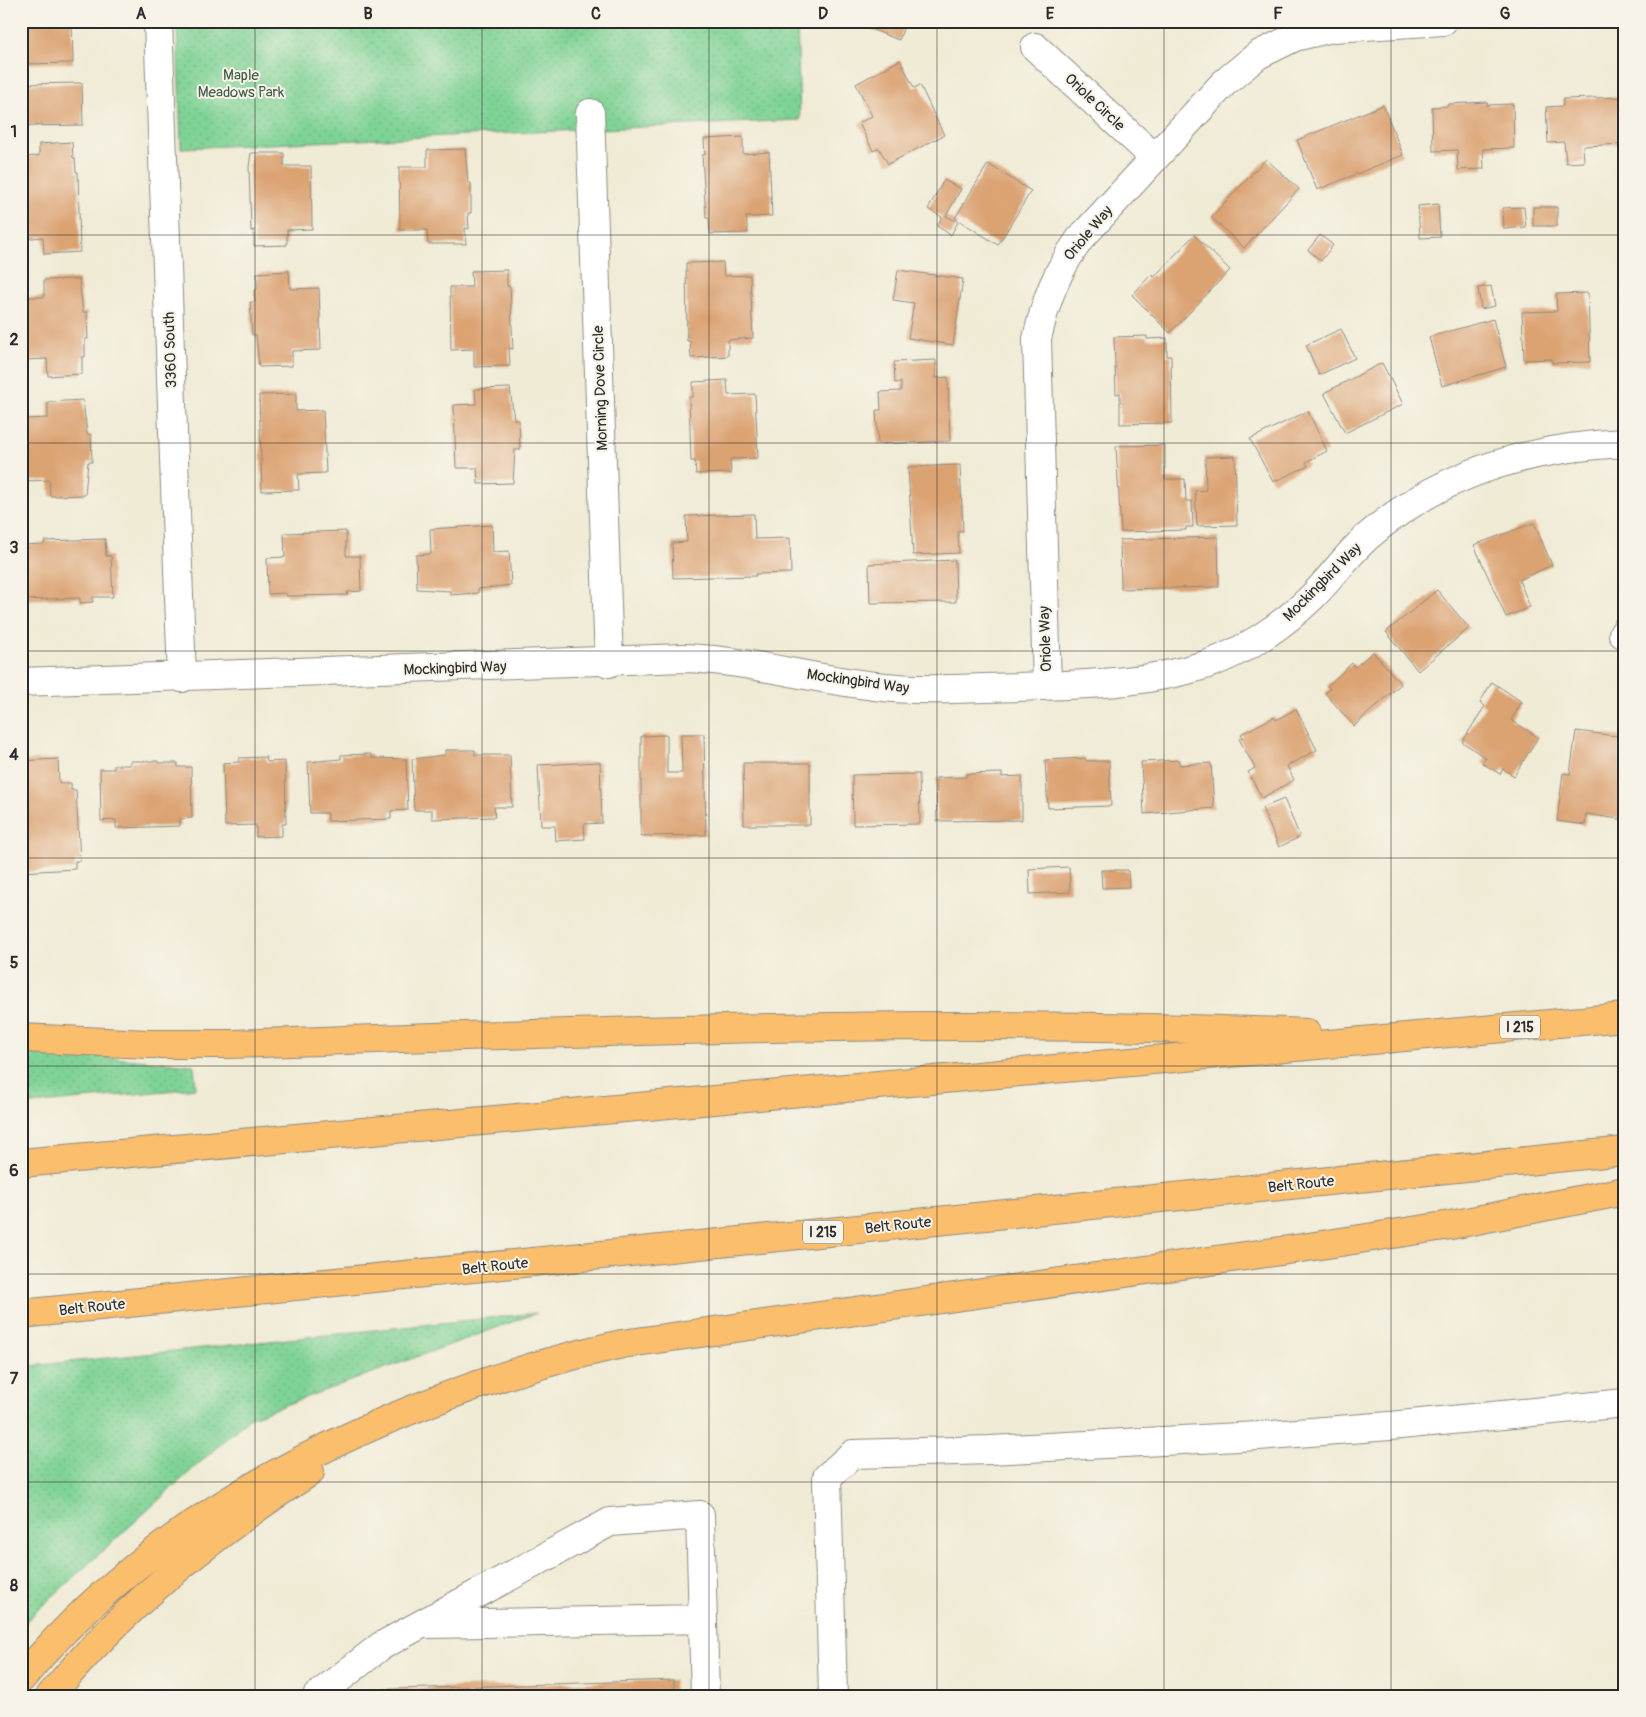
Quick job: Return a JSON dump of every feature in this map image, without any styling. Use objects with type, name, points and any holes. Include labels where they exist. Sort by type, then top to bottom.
[{"type":"highway","name":"I 215","points":[[21,1162],[1415,1038],[1625,1017]]},
{"type":"highway","points":[[21,1038],[148,1044],[229,1044],[747,1027],[876,1025],[1210,1028],[1415,1038]]},
{"type":"highway","name":"Belt Route","points":[[21,1314],[1625,1151]]},
{"type":"highway","points":[[21,1679],[71,1624],[123,1577],[177,1534],[235,1495],[302,1458],[370,1425],[528,1367],[622,1344],[1295,1249],[1451,1225],[1625,1191]]},
{"type":"highway","points":[[50,1696],[116,1623],[170,1575],[226,1530],[335,1456],[442,1398]]},
{"type":"street","name":"3360 South","points":[[158,21],[182,678]]},
{"type":"street","name":"Oriole Way","points":[[1047,685],[1037,339],[1052,284],[1064,260],[1080,239],[1224,83],[1258,55],[1295,37],[1333,28],[1443,21]]},
{"type":"street","name":"Oriole Circle","points":[[1035,47],[1155,158]]},
{"type":"street","name":"Morning Dove Circle","points":[[590,113],[609,662]]},
{"type":"street","name":"Mockingbird Way","points":[[21,682],[182,678],[684,658],[721,659],[876,686],[926,690],[1120,683],[1206,664],[1246,646],[1280,625],[1311,598],[1365,539],[1400,511],[1438,488],[1483,468],[1532,454],[1585,445],[1625,443]]},
{"type":"street","points":[[833,1696],[827,1477],[854,1454],[990,1450],[1258,1436],[1390,1426],[1625,1403]]},
{"type":"street","points":[[317,1696],[381,1646],[610,1522],[700,1516],[705,1696]]},
{"type":"street","points":[[422,1624],[703,1619]]},
{"type":"green space","name":"Maple Meadows Park","points":[[177,21],[797,21],[800,120],[181,148]]},
{"type":"green space","points":[[21,1050],[194,1065],[196,1088],[21,1105]]},
{"type":"green space","points":[[537,1313],[249,1418],[31,1616],[21,1628],[21,1367]]},
{"type":"building","points":[[72,21],[73,63],[21,64],[21,22]]},
{"type":"building","points":[[364,21],[381,21],[378,27]]},
{"type":"building","points":[[856,21],[906,21],[899,40],[855,23]]},
{"type":"building","points":[[900,60],[914,88],[920,85],[944,135],[888,164],[879,148],[873,151],[859,123],[872,116],[856,84]]},
{"type":"building","points":[[82,83],[83,125],[21,126],[21,84]]},
{"type":"building","points":[[1625,97],[1625,144],[1583,146],[1584,162],[1566,163],[1564,142],[1548,143],[1546,107],[1563,106],[1563,99]]},
{"type":"building","points":[[1487,102],[1487,105],[1513,104],[1514,148],[1483,149],[1484,169],[1458,170],[1457,150],[1433,151],[1432,107],[1448,106],[1448,104]]},
{"type":"building","points":[[1383,105],[1403,155],[1317,190],[1297,140]]},
{"type":"building","points":[[743,137],[743,154],[769,152],[772,216],[746,217],[748,233],[710,234],[709,218],[706,218],[702,155],[705,155],[704,139]]},
{"type":"building","points":[[72,142],[73,158],[75,158],[76,172],[78,172],[80,252],[44,254],[43,237],[21,239],[21,157],[39,156],[39,144]]},
{"type":"building","points":[[465,149],[468,183],[471,183],[471,213],[468,213],[469,229],[465,228],[466,244],[428,244],[427,230],[400,230],[399,167],[427,167],[427,150]]},
{"type":"building","points":[[251,153],[284,153],[284,166],[311,166],[312,229],[287,230],[287,245],[254,246],[254,230],[251,231],[249,167]]},
{"type":"building","points":[[1266,159],[1299,189],[1244,248],[1211,217]]},
{"type":"building","points":[[988,164],[1031,191],[998,245],[955,218]]},
{"type":"building","points":[[944,180],[961,189],[946,216],[958,222],[951,235],[937,226],[942,217],[928,209]]},
{"type":"building","points":[[1438,204],[1440,237],[1420,238],[1418,206]]},
{"type":"building","points":[[1524,207],[1526,227],[1504,229],[1503,208]]},
{"type":"building","points":[[1533,207],[1557,207],[1557,226],[1533,226]]},
{"type":"building","points":[[1194,235],[1230,270],[1170,333],[1132,295],[1151,275],[1154,277]]},
{"type":"building","points":[[1320,235],[1333,245],[1321,261],[1308,250]]},
{"type":"building","points":[[723,262],[724,276],[750,275],[753,338],[728,340],[728,356],[691,358],[690,341],[687,341],[686,263]]},
{"type":"building","points":[[507,270],[507,286],[510,286],[513,349],[509,348],[510,366],[474,367],[474,349],[451,350],[450,287],[472,287],[471,271]]},
{"type":"building","points":[[898,270],[963,279],[953,345],[908,338],[914,303],[893,300]]},
{"type":"building","points":[[289,271],[290,289],[319,288],[321,350],[292,351],[292,366],[259,367],[256,335],[252,335],[250,302],[255,302],[254,290],[257,290],[257,273]]},
{"type":"building","points":[[79,279],[83,312],[87,312],[88,339],[85,339],[85,357],[82,357],[82,374],[48,376],[47,359],[24,360],[22,297],[44,297],[44,280]]},
{"type":"building","points":[[1491,286],[1495,306],[1481,309],[1478,288]]},
{"type":"building","points":[[1588,293],[1590,362],[1552,363],[1552,359],[1524,360],[1522,312],[1557,311],[1556,294]]},
{"type":"building","points":[[1625,308],[1625,359],[1622,359],[1620,309]]},
{"type":"building","points":[[1493,319],[1506,367],[1442,386],[1429,337]]},
{"type":"building","points":[[1341,329],[1355,358],[1319,375],[1306,345]]},
{"type":"building","points":[[1147,336],[1147,339],[1167,338],[1167,356],[1171,356],[1172,423],[1120,424],[1120,393],[1116,394],[1114,337]]},
{"type":"building","points":[[936,360],[936,378],[948,377],[950,441],[878,444],[876,410],[881,410],[880,392],[901,391],[901,382],[895,383],[894,362]]},
{"type":"building","points":[[1382,363],[1403,404],[1345,433],[1324,393]]},
{"type":"building","points":[[727,380],[728,395],[755,394],[758,458],[730,459],[731,473],[696,474],[695,461],[691,461],[689,397],[693,397],[693,382]]},
{"type":"building","points":[[510,388],[514,420],[519,420],[520,450],[515,450],[513,483],[478,484],[477,468],[456,468],[454,405],[476,404],[475,389]]},
{"type":"building","points":[[296,394],[296,411],[323,410],[326,473],[298,474],[299,490],[262,491],[259,395]]},
{"type":"building","points":[[83,400],[87,434],[91,435],[92,462],[88,462],[85,495],[50,496],[49,480],[26,481],[25,419],[48,418],[48,402]]},
{"type":"building","points":[[1308,411],[1327,451],[1306,462],[1308,466],[1273,482],[1250,439]]},
{"type":"building","points":[[1165,445],[1165,479],[1185,479],[1186,501],[1192,501],[1193,527],[1186,527],[1186,530],[1121,532],[1116,446]]},
{"type":"building","points":[[1235,456],[1237,525],[1197,526],[1195,491],[1206,490],[1205,457]]},
{"type":"building","points":[[960,465],[963,531],[958,531],[959,553],[913,555],[908,467]]},
{"type":"building","points":[[754,514],[755,539],[790,538],[791,573],[755,574],[756,576],[673,578],[672,543],[687,542],[686,516]]},
{"type":"building","points":[[1534,523],[1552,565],[1519,580],[1530,607],[1506,617],[1474,545]]},
{"type":"building","points":[[492,525],[493,552],[509,551],[511,585],[478,589],[478,593],[450,595],[450,591],[417,589],[416,555],[431,554],[430,529]]},
{"type":"building","points":[[346,531],[346,556],[360,556],[361,591],[347,592],[348,595],[286,596],[286,593],[268,594],[267,558],[285,557],[284,533]]},
{"type":"building","points":[[1218,537],[1219,587],[1121,589],[1120,540]]},
{"type":"building","points":[[105,539],[106,556],[111,556],[113,597],[93,597],[93,602],[80,603],[80,598],[21,600],[21,545],[45,544],[44,541]]},
{"type":"building","points":[[955,560],[956,602],[870,603],[869,564]]},
{"type":"building","points":[[1437,590],[1469,628],[1418,671],[1386,632]]},
{"type":"building","points":[[1373,652],[1401,684],[1354,726],[1325,693],[1330,689],[1327,686],[1352,663],[1355,667]]},
{"type":"building","points":[[1492,682],[1522,702],[1511,720],[1538,737],[1514,776],[1503,769],[1500,774],[1482,763],[1486,758],[1462,742],[1485,706],[1480,702]]},
{"type":"building","points":[[1296,709],[1317,750],[1287,766],[1294,780],[1262,798],[1248,772],[1255,768],[1239,739],[1243,737],[1241,734],[1274,717],[1276,720]]},
{"type":"building","points":[[1576,731],[1625,737],[1625,820],[1586,814],[1585,825],[1557,821],[1563,773],[1570,774]]},
{"type":"building","points":[[681,734],[704,734],[706,835],[641,836],[641,736],[667,735],[667,773],[682,773]]},
{"type":"building","points":[[445,750],[475,750],[475,755],[510,755],[512,807],[494,807],[495,817],[432,819],[432,810],[414,810],[412,759],[445,755]]},
{"type":"building","points":[[371,754],[372,758],[406,759],[408,810],[391,811],[391,819],[328,821],[328,813],[310,813],[308,762],[341,759],[341,755]]},
{"type":"building","points":[[266,757],[267,762],[285,761],[286,824],[282,824],[282,836],[256,837],[256,825],[225,826],[223,763],[239,762],[239,758]]},
{"type":"building","points":[[1085,758],[1086,761],[1109,761],[1111,806],[1048,808],[1045,760]]},
{"type":"building","points":[[58,759],[59,783],[71,783],[71,790],[76,790],[80,861],[75,861],[75,869],[21,872],[21,761]]},
{"type":"building","points":[[1179,760],[1179,765],[1211,763],[1214,808],[1144,814],[1141,762]]},
{"type":"building","points":[[130,761],[158,761],[158,763],[178,763],[178,767],[191,767],[192,818],[180,819],[180,826],[116,828],[116,820],[101,821],[100,769],[114,769],[114,765],[130,765]]},
{"type":"building","points":[[600,762],[602,823],[584,824],[585,839],[556,841],[555,826],[541,826],[538,765]]},
{"type":"building","points":[[743,763],[810,763],[810,825],[744,825]]},
{"type":"building","points":[[1002,773],[1002,777],[1022,776],[1022,820],[937,821],[936,778],[966,777],[966,774]]},
{"type":"building","points":[[919,774],[920,824],[853,825],[852,775]]},
{"type":"building","points":[[1284,799],[1300,837],[1279,847],[1262,808]]},
{"type":"building","points":[[1069,867],[1070,892],[1030,894],[1029,869]]},
{"type":"building","points":[[1101,870],[1128,870],[1129,887],[1102,888]]},
{"type":"building","points":[[674,1680],[675,1696],[367,1696],[367,1690]]}]
